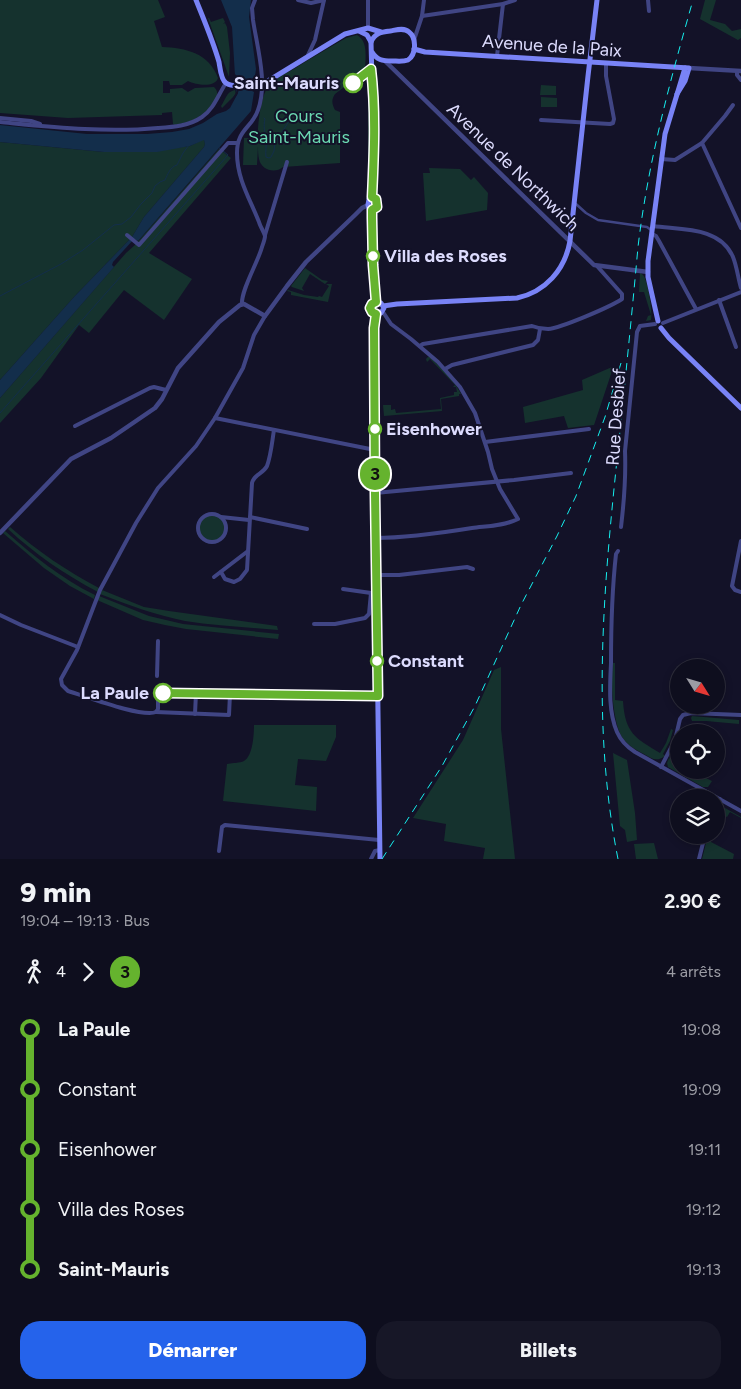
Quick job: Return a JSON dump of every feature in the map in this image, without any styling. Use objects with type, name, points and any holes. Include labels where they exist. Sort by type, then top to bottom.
[{"type":"main road","points":[[196,0],[217,55],[223,79],[226,83],[235,85],[263,83],[342,36],[368,28],[381,32]]},
{"type":"main road","points":[[376,314],[380,314],[383,309],[397,304],[511,299],[525,296],[545,285],[557,273],[567,254],[570,241],[597,0]]},
{"type":"main road","points":[[371,42],[374,36],[381,32],[402,29],[410,32],[414,40],[412,56],[405,61],[383,61],[375,57],[372,52]]},
{"type":"main road","points":[[359,31],[367,35],[371,42],[372,52],[374,158],[372,197],[369,199],[368,205],[372,210],[376,302]]},
{"type":"main road","name":"Avenue de la Paix","points":[[414,48],[426,52],[687,68]]},
{"type":"main road","points":[[371,69],[383,61]]},
{"type":"main road","points":[[687,68],[667,126],[648,272],[659,324],[669,338],[741,407]]},
{"type":"main road","points":[[372,197],[376,199],[377,207],[372,210]]},
{"type":"main road","points":[[376,302],[380,302],[383,309]]},
{"type":"main road","points":[[376,302],[370,308],[376,314]]},
{"type":"main road","points":[[376,314],[374,328],[376,538],[374,593],[378,696],[380,859]]},
{"type":"street","points":[[254,0],[252,8],[253,20],[263,83],[256,114],[240,135],[237,143],[237,160],[245,192],[265,235]]},
{"type":"street","points":[[298,0],[311,3],[324,0],[315,40],[308,56]]},
{"type":"street","points":[[368,0],[368,28]]},
{"type":"street","points":[[414,40],[422,16],[424,0]]},
{"type":"street","points":[[422,16],[503,4],[515,0]]},
{"type":"street","points":[[648,0],[649,11]]},
{"type":"street","points":[[497,56],[503,4]]},
{"type":"street","points":[[410,32],[418,27]]},
{"type":"street","points":[[315,40],[320,48]]},
{"type":"street","name":"Avenue de Northwich","points":[[383,61],[596,266],[623,296],[622,299],[613,305],[564,325],[548,329],[540,328]]},
{"type":"street","points":[[541,120],[610,124],[614,120],[606,76],[606,64]]},
{"type":"street","points":[[687,68],[739,71],[737,75],[741,80]]},
{"type":"street","points":[[0,122],[94,129],[144,130],[184,125],[197,120],[215,105],[226,83]]},
{"type":"street","points":[[662,159],[675,160],[702,143],[733,105]]},
{"type":"street","points":[[0,118],[31,121],[45,126]]},
{"type":"street","points":[[127,235],[138,244],[228,143],[237,143]]},
{"type":"street","points":[[702,143],[741,228]]},
{"type":"street","points":[[242,304],[244,292],[261,252],[287,162]]},
{"type":"street","points":[[574,203],[598,220],[647,227],[652,230],[660,241],[696,309]]},
{"type":"street","points":[[230,694],[229,715],[156,712],[152,714],[130,710],[68,691],[62,686],[61,677],[78,647],[100,590],[136,523],[158,488],[196,446],[215,418],[243,368],[254,334],[265,316],[306,262],[362,208],[368,205]]},
{"type":"street","points":[[652,230],[703,232],[717,238],[733,257],[741,288]]},
{"type":"street","points":[[596,266],[648,272]]},
{"type":"street","points":[[659,324],[741,292]]},
{"type":"street","points":[[719,300],[736,348]]},
{"type":"street","points":[[242,304],[265,316]]},
{"type":"street","points":[[1,532],[67,462],[111,438],[159,404],[176,371],[214,327],[242,304]]},
{"type":"street","points":[[376,538],[437,533],[513,522],[518,519],[502,494],[475,413],[460,387],[420,346],[390,324],[383,309]]},
{"type":"street","name":"Rue Desbief","points":[[621,527],[626,464],[625,451],[637,332],[640,326],[659,324]]},
{"type":"street","points":[[420,346],[516,328],[532,326],[540,328],[538,340],[533,345],[452,365],[444,369]]},
{"type":"street","points":[[75,426],[150,388],[166,390]]},
{"type":"street","points":[[215,418],[375,450]]},
{"type":"street","points":[[485,442],[589,429]]},
{"type":"street","points":[[221,572],[224,578],[234,582],[240,579],[247,570],[252,480],[266,468],[274,430]]},
{"type":"street","points":[[375,493],[570,474]]},
{"type":"street","points":[[221,517],[226,524],[226,534],[223,538],[215,542],[206,541],[202,538],[198,530],[200,521],[212,514],[221,517],[250,518],[307,529]]},
{"type":"street","points":[[741,540],[732,586],[735,590],[741,592]]},
{"type":"street","points":[[214,577],[248,551]]},
{"type":"street","points":[[618,551],[613,582],[611,619],[611,701],[616,728],[623,742],[635,752],[702,789]]},
{"type":"street","points":[[376,575],[399,575],[467,567],[473,569]]},
{"type":"street","points":[[314,624],[335,624],[365,618],[369,614],[374,593],[343,589]]},
{"type":"street","points":[[0,615],[78,647]]},
{"type":"street","points":[[157,676],[158,641]]},
{"type":"street","points":[[156,712],[158,709],[158,693],[378,696]]},
{"type":"street","points":[[195,714],[196,693]]},
{"type":"street","points":[[661,767],[674,744],[680,719],[683,715],[691,712],[741,715]]},
{"type":"street","points":[[725,802],[741,811]]},
{"type":"street","points":[[220,851],[222,827],[225,824],[379,840]]},
{"type":"street","points":[[699,859],[703,844]]},
{"type":"street","points":[[371,859],[375,851],[380,850]]},
{"type":"green space","points":[[0,0],[158,0],[165,17],[154,21],[162,47],[180,49],[203,57],[218,78],[213,83],[205,85],[188,81],[182,85],[170,85],[169,81],[163,81],[163,93],[170,93],[170,89],[182,88],[188,92],[195,88],[214,87],[217,91],[217,96],[212,105],[199,117],[175,125],[173,124],[172,112],[162,113],[162,115],[68,118],[0,113]]},
{"type":"green space","points":[[705,0],[716,0],[710,20],[725,24],[732,31],[741,29],[741,38],[738,40],[700,19]]},
{"type":"green space","points":[[208,18],[211,22],[223,18],[225,22],[223,24],[225,23],[227,27],[230,53],[229,77]]},
{"type":"green space","name":"Cours Saint-Mauris","points":[[357,35],[365,46],[365,71],[335,94],[332,100],[335,110],[340,112],[340,163],[283,167],[269,170],[260,163],[258,146],[257,165],[243,165],[244,138],[258,138],[261,104],[268,87],[278,78],[328,48],[346,38]]},
{"type":"green space","points":[[541,85],[556,86],[556,95],[540,95]]},
{"type":"green space","points":[[368,89],[370,93],[370,155],[368,157]]},
{"type":"green space","points":[[235,90],[236,94],[222,108],[221,106],[228,94]]},
{"type":"green space","points":[[541,97],[557,98],[557,107],[541,107]]},
{"type":"green space","points":[[204,139],[204,147],[144,217],[132,237],[74,297],[0,380],[0,142],[104,152],[142,152],[190,146]]},
{"type":"green space","points":[[219,149],[231,158],[149,253],[192,279],[164,320],[124,290],[89,333],[79,325],[41,378],[0,423],[0,398]]},
{"type":"green space","points":[[429,168],[460,169],[471,180],[474,177],[488,193],[487,210],[426,221],[423,173],[430,173]]},
{"type":"green space","points":[[305,268],[322,280],[328,281],[325,284],[310,274],[302,288],[304,291],[292,287]]},
{"type":"green space","points":[[640,273],[647,283],[651,315],[644,292],[639,292]]},
{"type":"green space","points":[[326,284],[332,284],[328,302],[291,295],[291,292],[287,291],[322,297],[329,286]]},
{"type":"green space","points":[[651,315],[651,320],[646,321],[648,316]]},
{"type":"green space","points":[[428,357],[447,374],[454,383],[461,394],[441,399],[442,411],[384,416],[383,405],[391,405],[391,410],[395,409],[396,413],[441,409],[440,398],[454,395],[454,392],[457,392],[456,387],[453,387],[455,385],[430,359],[427,362],[426,359]]},
{"type":"green space","points":[[612,367],[594,425],[568,428],[564,416],[525,423],[523,407],[583,390],[582,380]]},
{"type":"green space","points":[[212,514],[222,518],[226,528],[222,538],[212,542],[202,538],[198,528],[202,518]]},
{"type":"green space","points":[[10,527],[53,560],[99,588],[98,592],[39,555],[8,529]]},
{"type":"green space","points":[[5,531],[59,574],[95,595],[94,599],[70,586],[44,568],[3,533]]},
{"type":"green space","points":[[102,590],[144,607],[277,626],[278,630],[174,619],[100,594]]},
{"type":"green space","points":[[99,596],[149,616],[183,624],[279,634],[278,639],[186,629],[143,620],[97,600]]},
{"type":"green space","points":[[613,663],[615,663],[615,700],[623,701],[626,721],[629,728],[638,738],[660,753],[670,732],[670,741],[663,754],[665,756],[654,759],[632,747],[622,737],[616,722],[612,680]]},
{"type":"green space","points":[[501,667],[501,729],[515,859],[483,859],[485,848],[444,841],[446,824],[413,818],[463,740],[494,670]]},
{"type":"green space","points":[[692,716],[739,720],[739,724],[692,721]]},
{"type":"green space","points":[[254,725],[336,725],[336,737],[326,761],[298,759],[295,785],[317,787],[316,811],[223,801],[227,764],[242,762],[247,758],[252,744]]},
{"type":"green space","points":[[613,753],[627,760],[637,840],[627,842],[625,830],[620,826]]},
{"type":"green space","points":[[670,758],[670,768],[667,763]]},
{"type":"green space","points":[[689,779],[708,779],[712,781],[708,787],[703,787]]},
{"type":"green space","points":[[725,808],[741,818],[730,812],[727,817],[725,816]]},
{"type":"green space","points":[[654,843],[658,859],[636,859],[634,844]]},
{"type":"green space","points":[[706,844],[715,844],[734,854],[733,859],[702,859]]},
{"type":"water","points":[[221,0],[251,0],[249,17],[256,69],[255,76],[251,80],[252,91],[254,92],[251,111],[138,241],[134,239],[113,262],[112,265],[114,267],[0,398],[0,380],[74,297],[132,237],[144,217],[205,144],[204,140],[190,146],[157,152],[104,152],[0,142],[0,125],[87,134],[147,134],[189,129],[226,111],[230,108],[238,93],[236,92],[232,27]]},
{"type":"pier","points":[[234,73],[239,82],[253,81],[253,89],[239,90],[230,104],[237,90],[235,90],[235,82],[237,81]]},
{"type":"waterway","points":[[264,118],[266,157],[269,158],[274,151],[275,143],[293,115]]},
{"type":"waterway","points":[[0,296],[61,264],[83,250],[114,225],[122,224],[131,217],[152,193],[155,186],[165,180],[189,145]]},
{"type":"waterway","points":[[0,413],[228,155],[218,147]]},
{"type":"railway","points":[[618,859],[610,812],[603,717],[602,669],[610,527],[642,215],[661,122],[693,0]]},
{"type":"railway","points":[[382,859],[442,766],[475,706],[521,605],[557,536],[576,496],[605,417],[621,363]]},
{"type":"bus line","name":"3","points":[[163,693],[378,696],[374,328],[376,314],[370,308],[376,302],[372,210],[377,207],[377,201],[372,197],[374,158],[373,83],[371,69],[353,83]]},
{"type":"place","name":"Saint-Mauris","points":[[353,83]]},
{"type":"place","name":"Villa des Roses","points":[[373,256]]},
{"type":"place","name":"Eisenhower","points":[[375,429]]},
{"type":"place","name":"Constant","points":[[377,661]]},
{"type":"place","name":"La Paule","points":[[163,693]]}]
